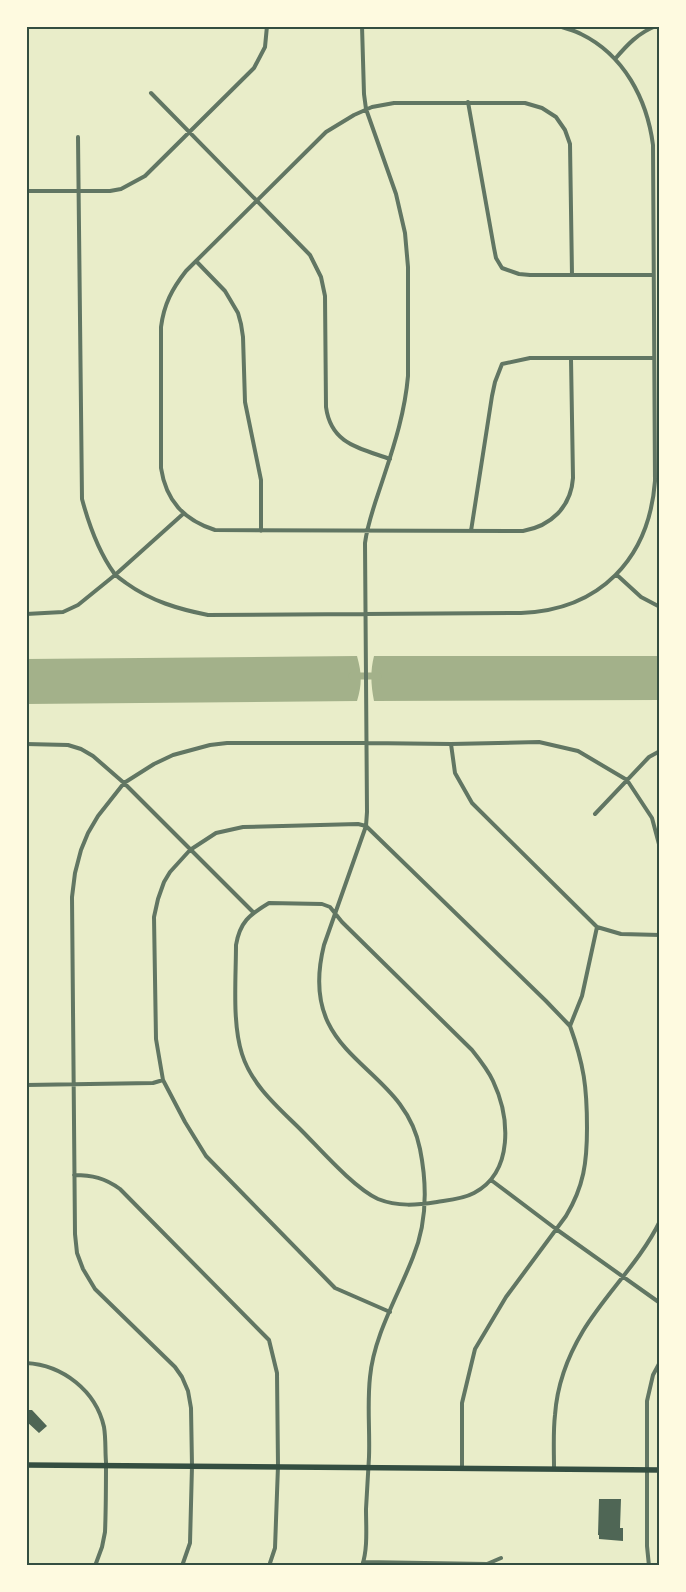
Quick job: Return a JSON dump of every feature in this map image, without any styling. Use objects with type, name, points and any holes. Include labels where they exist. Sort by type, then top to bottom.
[{"type":"main road","points":[[26,1465],[660,1470]]},
{"type":"street","points":[[26,192],[110,191],[121,189],[134,183],[152,170],[254,68],[265,47],[267,26]]},
{"type":"street","points":[[362,26],[366,109],[396,194],[404,233],[408,267],[409,360],[407,393],[400,424],[365,543],[366,826],[320,962],[319,979],[325,1016],[339,1041],[393,1096],[410,1117],[416,1130],[425,1180],[424,1204],[419,1237],[414,1255],[377,1342],[370,1378],[366,1537],[362,1564],[487,1564],[501,1558]]},
{"type":"street","points":[[78,137],[82,499],[93,536],[115,574],[139,592],[157,600],[180,610],[208,615],[521,613],[546,611],[588,596],[617,575],[642,536],[648,523],[655,481],[652,136],[648,117],[640,95],[626,72],[615,59],[580,33],[559,26]]},
{"type":"street","points":[[615,59],[641,34],[656,26]]},
{"type":"street","points":[[151,93],[306,249],[318,268],[325,305],[326,407],[331,425],[345,442],[390,459]]},
{"type":"street","points":[[468,102],[496,258],[502,268],[519,274],[653,275]]},
{"type":"street","points":[[571,359],[572,478],[568,501],[556,516],[533,529],[523,531],[215,530],[203,526],[183,514],[169,494],[163,479],[161,468],[161,327],[164,308],[170,294],[178,281],[196,261],[326,132],[366,109],[394,103],[517,102],[532,104],[556,117],[565,130],[571,152],[572,275]]},
{"type":"street","points":[[196,261],[225,291],[238,313],[241,324],[245,402],[261,480],[261,531]]},
{"type":"street","points":[[654,317],[660,317]]},
{"type":"street","points":[[471,531],[492,396],[502,364],[530,358],[654,358]]},
{"type":"street","points":[[26,614],[53,613],[78,605],[183,514]]},
{"type":"street","points":[[617,575],[641,598],[660,607]]},
{"type":"street","points":[[182,1566],[190,1543],[192,1466],[191,1408],[188,1390],[175,1368],[95,1289],[83,1269],[77,1253],[74,1175],[72,897],[75,873],[81,850],[98,816],[124,783],[154,764],[173,755],[210,745],[366,742],[451,744],[539,742],[578,751],[628,780],[652,818],[660,848]]},
{"type":"street","points":[[26,744],[68,745],[100,761],[253,912]]},
{"type":"street","points":[[451,744],[455,773],[472,803],[597,928],[621,934],[660,935]]},
{"type":"street","points":[[595,814],[649,757],[660,751]]},
{"type":"street","points":[[390,1312],[335,1288],[321,1274],[206,1156],[185,1122],[163,1080],[156,1039],[154,916],[164,882],[170,872],[190,850],[216,833],[243,827],[358,824],[366,826],[570,1026],[580,1053],[587,1093],[585,1169],[574,1202],[506,1297],[475,1349],[462,1404],[462,1468]]},
{"type":"street","points":[[269,904],[322,904],[330,907],[342,922],[472,1050],[493,1081],[500,1099],[504,1119],[503,1154],[491,1180],[474,1193],[464,1197],[424,1204],[396,1204],[377,1198],[367,1193],[267,1096],[254,1080],[242,1054],[238,1039],[236,945],[246,918],[253,912],[269,904]]},
{"type":"street","points":[[570,1026],[582,996],[597,928]]},
{"type":"street","points":[[26,1086],[153,1083],[163,1080]]},
{"type":"street","points":[[74,1175],[102,1177],[120,1189],[269,1340],[278,1372],[278,1466],[275,1548],[269,1566]]},
{"type":"street","points":[[491,1180],[660,1303]]},
{"type":"street","points":[[554,1468],[555,1414],[564,1373],[584,1330],[650,1239],[660,1221]]},
{"type":"street","points":[[649,1566],[647,1546],[647,1401],[653,1376],[660,1362]]},
{"type":"street","points":[[26,1364],[41,1364],[59,1371],[75,1381],[89,1397],[104,1427],[106,1465],[105,1532],[94,1566]]},
{"type":"shaded area","points":[[357,656],[361,679],[357,701],[26,704],[26,659]]},
{"type":"shaded area","points":[[374,656],[660,656],[660,700],[374,701],[371,679]]},
{"type":"building","points":[[26,1410],[32,1410],[47,1426],[39,1433],[26,1421]]},
{"type":"building","points":[[599,1499],[621,1499],[620,1528],[623,1528],[623,1541],[599,1539]]},
{"type":"waterway","points":[[352,676],[378,676]]}]
